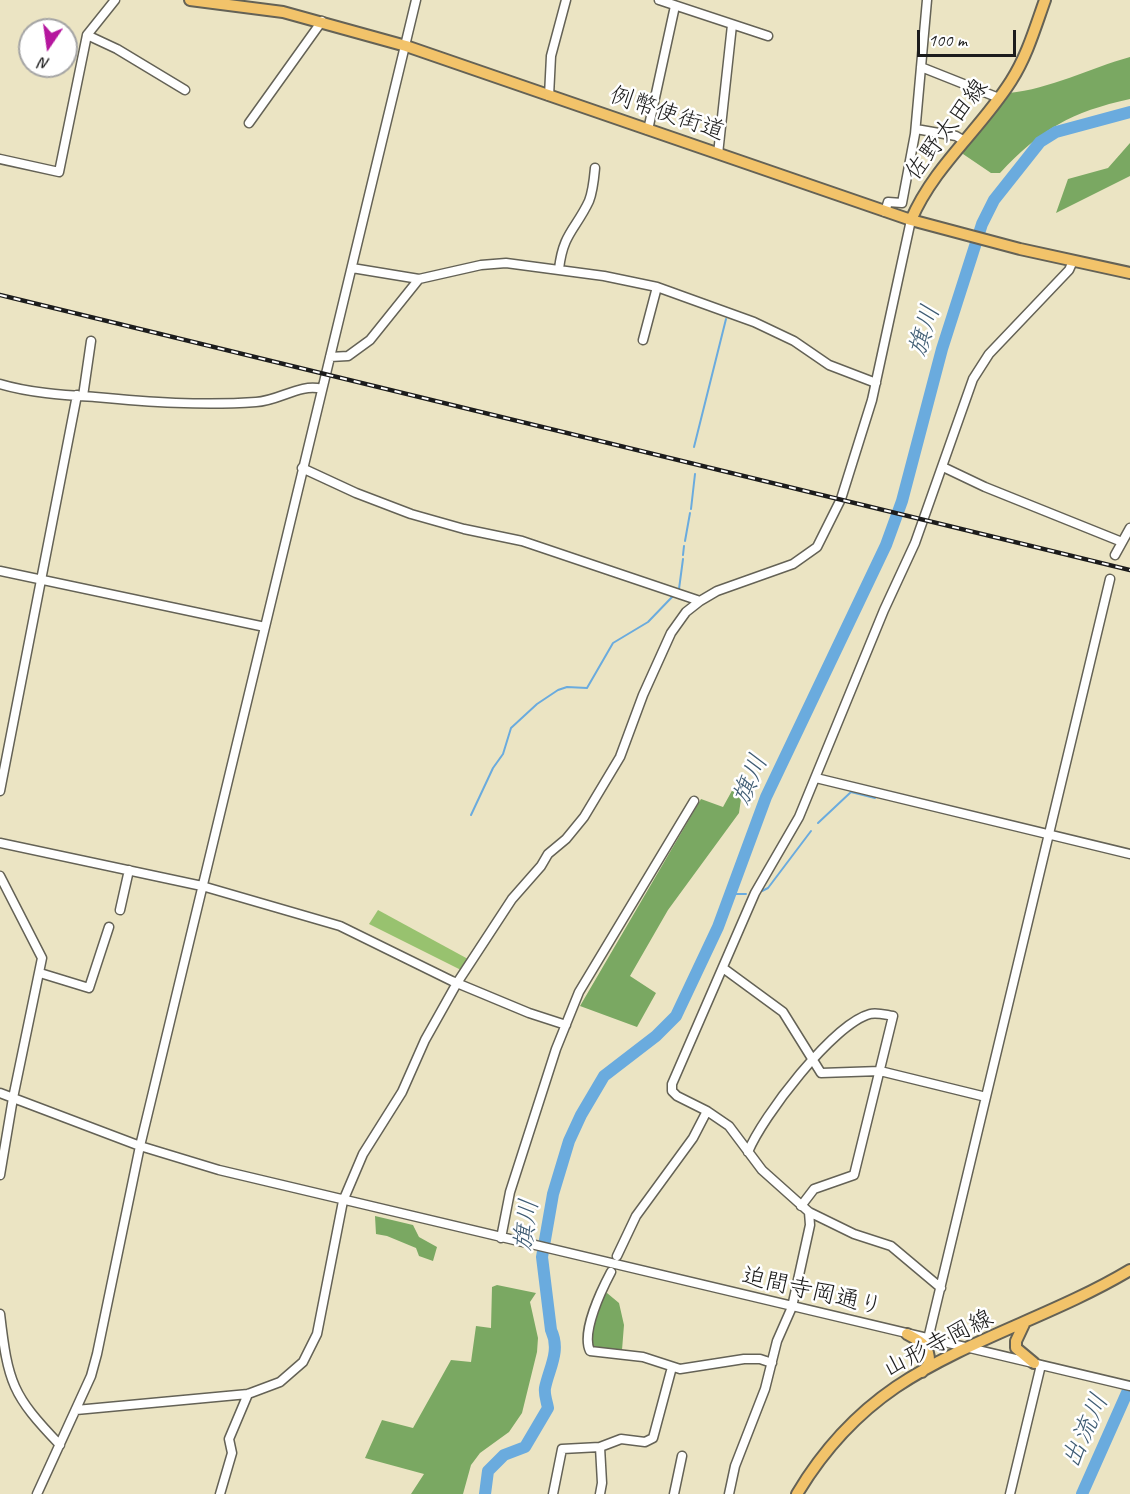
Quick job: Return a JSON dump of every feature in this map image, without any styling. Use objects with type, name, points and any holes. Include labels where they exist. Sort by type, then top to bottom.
[{"type":"main road","name":"例幣使街道","points":[[190,0],[248,3],[322,21],[406,46],[916,222],[1010,247],[1130,273]]},
{"type":"main road","name":"佐野太田線","points":[[916,222],[929,184],[999,98],[1023,59],[1045,0]]},
{"type":"main road","name":"山形寺岡線","points":[[797,1494],[815,1466],[849,1426],[880,1399],[922,1372],[969,1348],[1088,1295],[1130,1270]]},
{"type":"main road","points":[[1024,1324],[1016,1341],[1016,1348],[1037,1364]]},
{"type":"main road","points":[[907,1334],[924,1343],[928,1349],[928,1364],[922,1372]]},
{"type":"street","points":[[0,159],[59,172],[87,35],[115,0]]},
{"type":"street","points":[[37,1494],[91,1376],[108,1310],[140,1146],[416,0]]},
{"type":"street","points":[[549,96],[551,57],[566,0]]},
{"type":"street","points":[[658,0],[768,36]]},
{"type":"street","points":[[885,212],[888,202],[900,204],[903,201],[916,129],[927,0]]},
{"type":"street","points":[[648,129],[675,6]]},
{"type":"street","points":[[249,123],[322,21]]},
{"type":"street","points":[[718,154],[732,25]]},
{"type":"street","points":[[87,35],[117,49],[185,90]]},
{"type":"street","points":[[921,67],[999,98]]},
{"type":"street","points":[[916,129],[952,135],[963,140]]},
{"type":"street","points":[[559,269],[561,251],[567,237],[590,197],[595,168]]},
{"type":"street","points":[[76,1410],[248,1394],[280,1382],[303,1362],[311,1349],[344,1201],[363,1154],[402,1092],[425,1040],[457,982],[512,900],[541,866],[548,854],[566,839],[584,817],[620,757],[643,695],[671,633],[687,612],[700,601],[717,591],[793,564],[817,547],[841,499],[876,383],[916,222]]},
{"type":"street","points":[[941,1288],[891,1246],[854,1234],[801,1206],[762,1170],[729,1126],[677,1096],[672,1091],[672,1084],[756,893],[800,817],[884,610],[915,543],[973,379],[982,364],[1069,270],[1073,261]]},
{"type":"street","points":[[352,268],[419,279],[494,263],[559,269],[657,287],[754,322],[794,341],[829,365],[876,383]]},
{"type":"street","points":[[330,357],[348,356],[370,340],[419,279]]},
{"type":"street","points":[[644,340],[657,287]]},
{"type":"street","points":[[0,791],[91,341]]},
{"type":"street","points":[[0,384],[80,396],[152,401],[256,402],[307,387],[322,389]]},
{"type":"street","points":[[943,467],[985,487],[1122,542]]},
{"type":"street","points":[[302,468],[403,511],[453,526],[522,541],[700,601]]},
{"type":"street","points":[[1115,555],[1130,528]]},
{"type":"street","points":[[0,571],[265,627]]},
{"type":"street","points":[[928,1339],[1110,579]]},
{"type":"street","points":[[816,778],[1130,854]]},
{"type":"street","points":[[502,1238],[510,1192],[579,992],[694,801]]},
{"type":"street","points":[[0,843],[202,886],[344,927],[457,982],[529,1013],[566,1025]]},
{"type":"street","points":[[120,910],[129,870]]},
{"type":"street","points":[[0,876],[40,951],[40,973],[13,1098],[0,1175]]},
{"type":"street","points":[[40,973],[89,988],[110,927]]},
{"type":"street","points":[[723,968],[783,1012],[821,1073],[880,1071],[986,1097]]},
{"type":"street","points":[[747,1152],[766,1117],[812,1060],[860,1019],[872,1014],[893,1016],[854,1175],[814,1189],[801,1206]]},
{"type":"street","name":"迫間寺岡通り","points":[[0,1093],[140,1146],[219,1170],[1130,1386]]},
{"type":"street","points":[[617,1256],[636,1216],[693,1138],[706,1111]]},
{"type":"street","points":[[729,1494],[735,1466],[756,1415],[777,1341],[792,1306],[810,1225],[809,1212]]},
{"type":"street","points":[[611,1272],[600,1293],[591,1323],[587,1341],[590,1351],[643,1358],[672,1367],[697,1368],[744,1359],[772,1363]]},
{"type":"street","points":[[0,1314],[10,1378],[24,1406],[60,1445]]},
{"type":"street","points":[[1010,1494],[1037,1364]]},
{"type":"street","points":[[553,1494],[562,1449],[600,1447],[621,1438],[645,1442],[653,1438],[672,1367]]},
{"type":"street","points":[[0,1378],[10,1378]]},
{"type":"street","points":[[220,1494],[232,1453],[229,1439],[248,1394]]},
{"type":"street","points":[[600,1447],[602,1483],[600,1494]]},
{"type":"street","points":[[674,1494],[682,1456]]},
{"type":"street","points":[[45,1494],[48,1474]]},
{"type":"green space","points":[[1130,57],[1130,99],[1091,110],[1058,124],[1029,145],[1000,173],[991,173],[963,154],[964,148],[1009,93],[1055,83]]},
{"type":"green space","points":[[1130,143],[1130,176],[1056,213],[1068,179],[1108,168]]},
{"type":"green space","points":[[734,787],[742,792],[739,813],[668,910],[630,976],[656,993],[637,1027],[580,1006],[701,799],[723,807]]},
{"type":"green space","points":[[378,910],[468,959],[461,970],[369,924]]},
{"type":"green space","points":[[375,1216],[413,1225],[419,1237],[437,1247],[433,1261],[419,1256],[416,1248],[376,1234]]},
{"type":"green space","points":[[497,1285],[536,1293],[530,1302],[538,1338],[537,1352],[522,1413],[509,1432],[480,1453],[471,1465],[463,1494],[411,1494],[424,1474],[365,1458],[382,1420],[413,1428],[451,1360],[471,1362],[476,1326],[491,1328],[492,1287]]},
{"type":"green space","points":[[607,1293],[619,1303],[624,1325],[622,1350],[594,1348],[589,1339],[602,1295]]},
{"type":"waterway","name":"旗川","points":[[485,1494],[488,1471],[504,1455],[525,1447],[548,1408],[545,1388],[555,1345],[542,1257],[553,1194],[569,1141],[604,1076],[656,1036],[676,1016],[718,927],[766,797],[886,545],[902,501],[942,349],[982,224],[994,200],[1040,142],[1056,132],[1130,112]]},
{"type":"waterway","points":[[694,447],[726,319]]},
{"type":"waterway","points":[[691,509],[695,474]]},
{"type":"waterway","points":[[685,541],[690,513]]},
{"type":"waterway","points":[[683,555],[684,546]]},
{"type":"waterway","points":[[679,589],[683,559]]},
{"type":"waterway","points":[[471,815],[493,768],[503,754],[511,728],[537,704],[558,690],[567,687],[587,688],[613,643],[648,622],[673,596]]},
{"type":"waterway","points":[[818,823],[851,792],[875,798]]},
{"type":"waterway","points":[[762,891],[768,888],[811,831]]},
{"type":"waterway","points":[[731,894],[746,894]]},
{"type":"waterway","name":"出流川","points":[[1082,1494],[1130,1386]]},
{"type":"railway","points":[[0,295],[1130,570]]}]
